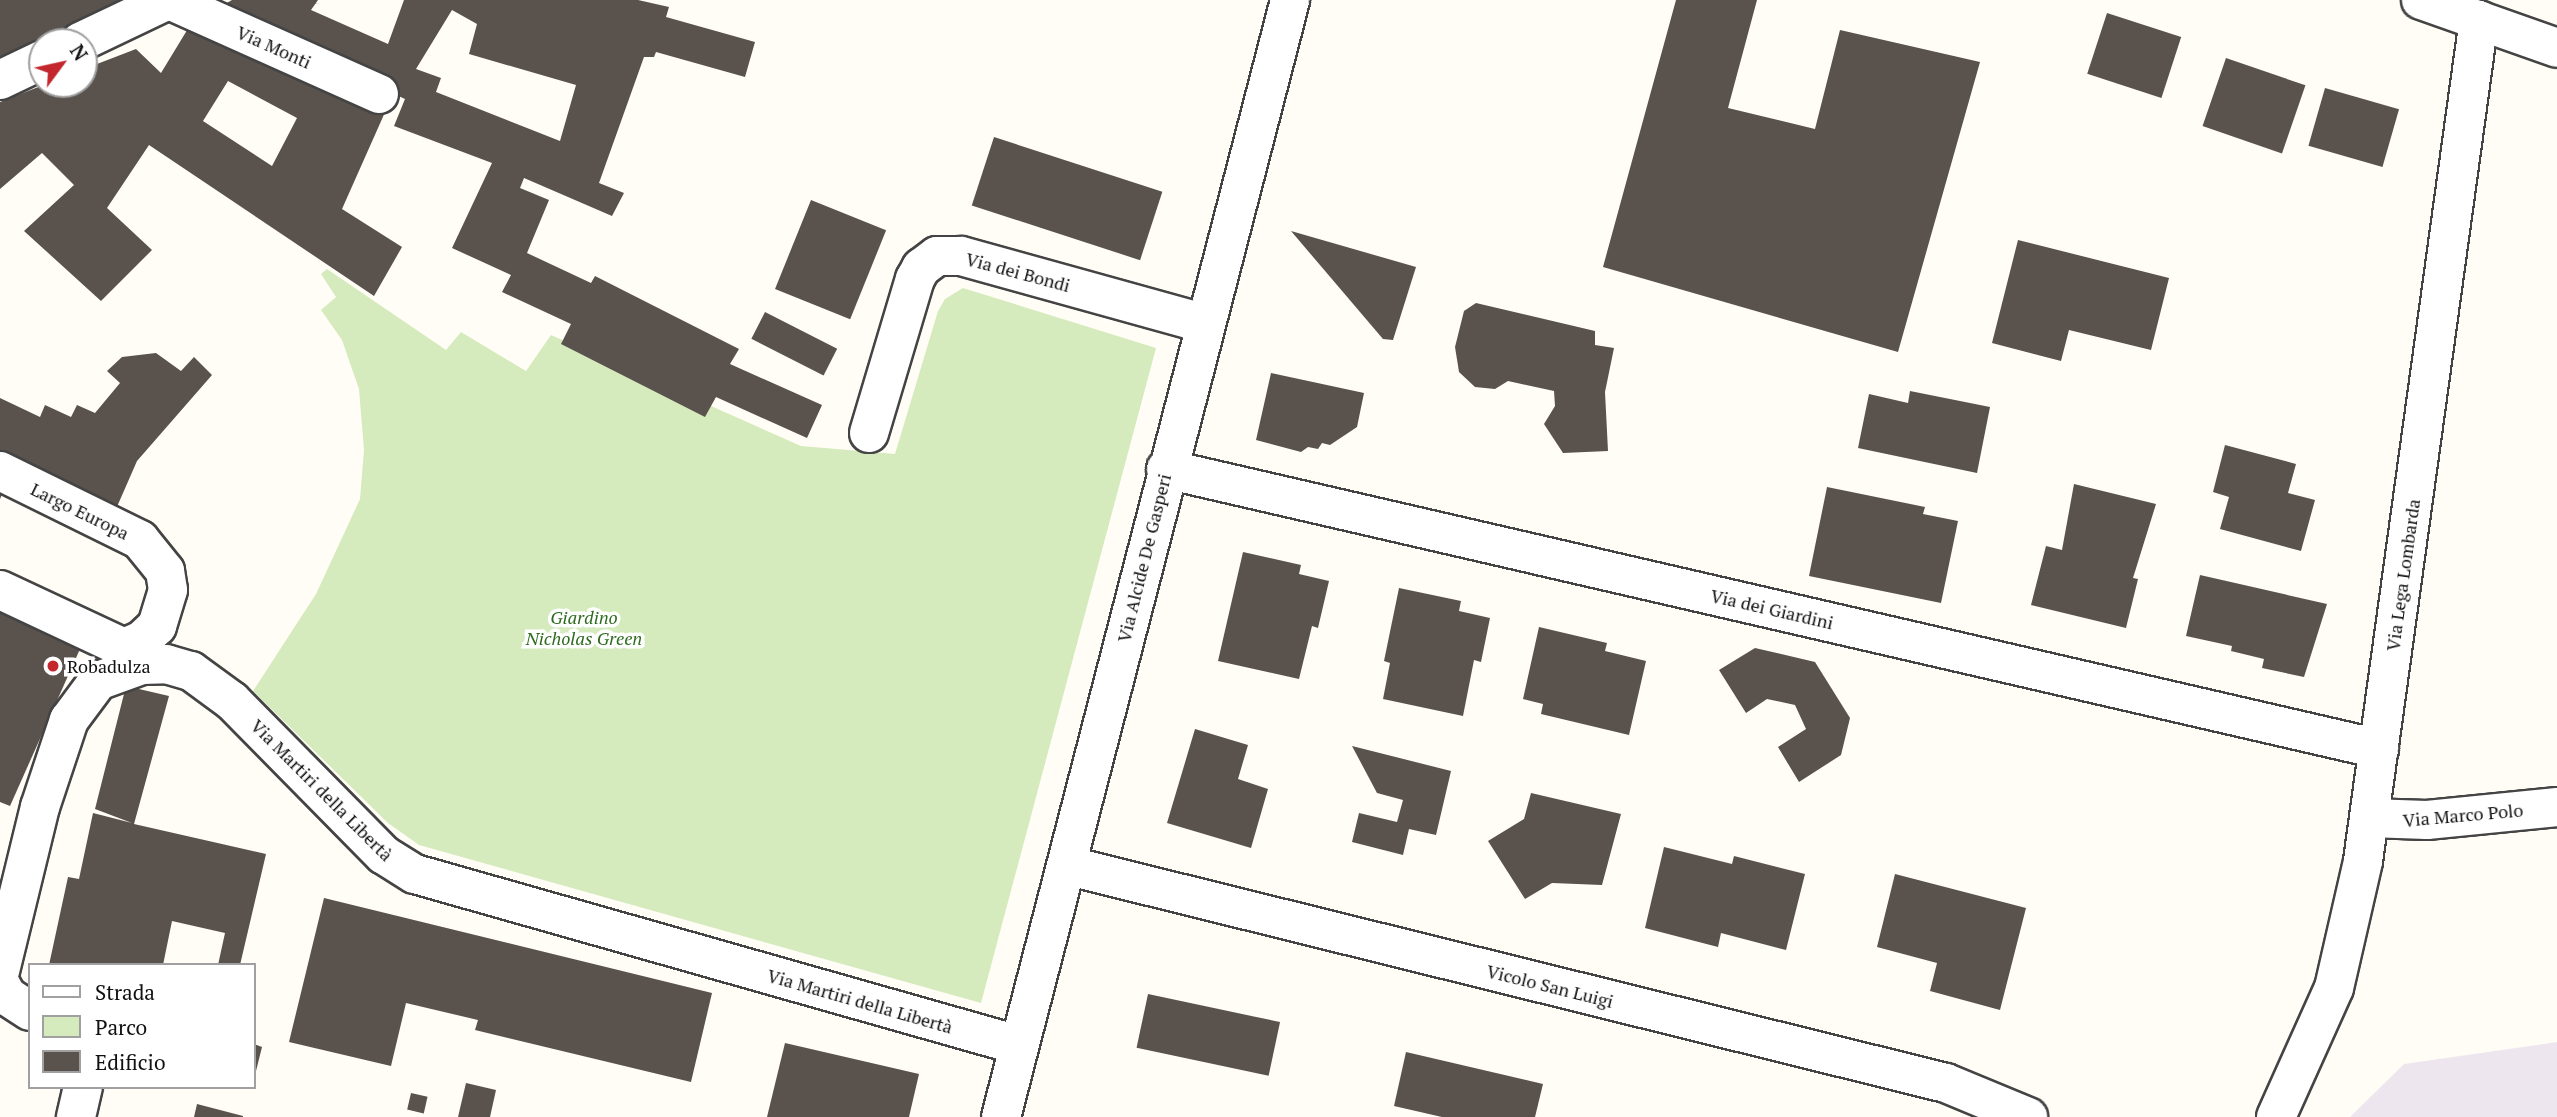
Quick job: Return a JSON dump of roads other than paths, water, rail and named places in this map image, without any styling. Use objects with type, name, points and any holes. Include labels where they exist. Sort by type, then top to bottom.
[{"type":"street","points":[[98,34],[169,0]]},
{"type":"street","name":"Via Monti","points":[[169,0],[379,94]]},
{"type":"street","name":"Via Alcide De Gasperi","points":[[1001,1117],[1018,1045],[1069,866],[1203,323],[1290,0]]},
{"type":"street","points":[[2421,0],[2557,48]]},
{"type":"street","name":"Via Lega Lombarda","points":[[2276,1117],[2333,988],[2369,818],[2479,20]]},
{"type":"street","points":[[0,80],[28,67]]},
{"type":"street","name":"Via dei Bondi","points":[[869,433],[915,279],[921,268],[937,257],[961,256],[1203,323]]},
{"type":"street","name":"Via dei Giardini","points":[[1166,469],[2379,748]]},
{"type":"street","name":"Largo Europa","points":[[0,471],[140,540],[165,571],[169,590],[158,626],[142,640],[124,648],[0,590]]},
{"type":"street","name":"Via Martiri della Libertà","points":[[0,971],[40,807],[69,720],[98,681],[142,665],[166,664],[191,671],[232,701],[384,855],[415,874],[1018,1045]]},
{"type":"street","name":"Via Marco Polo","points":[[2369,818],[2427,820],[2557,807]]},
{"type":"street","name":"Vicolo San Luigi","points":[[1069,866],[1946,1083],[2028,1117]]},
{"type":"street","points":[[0,983],[7,996],[28,1010]]},
{"type":"street","points":[[76,1117],[83,1089]]},
{"type":"place","name":"Robadulza","points":[[53,666]]},
{"type":"park label","name":"Giardino Nicholas Green","points":[[584,628]]}]
